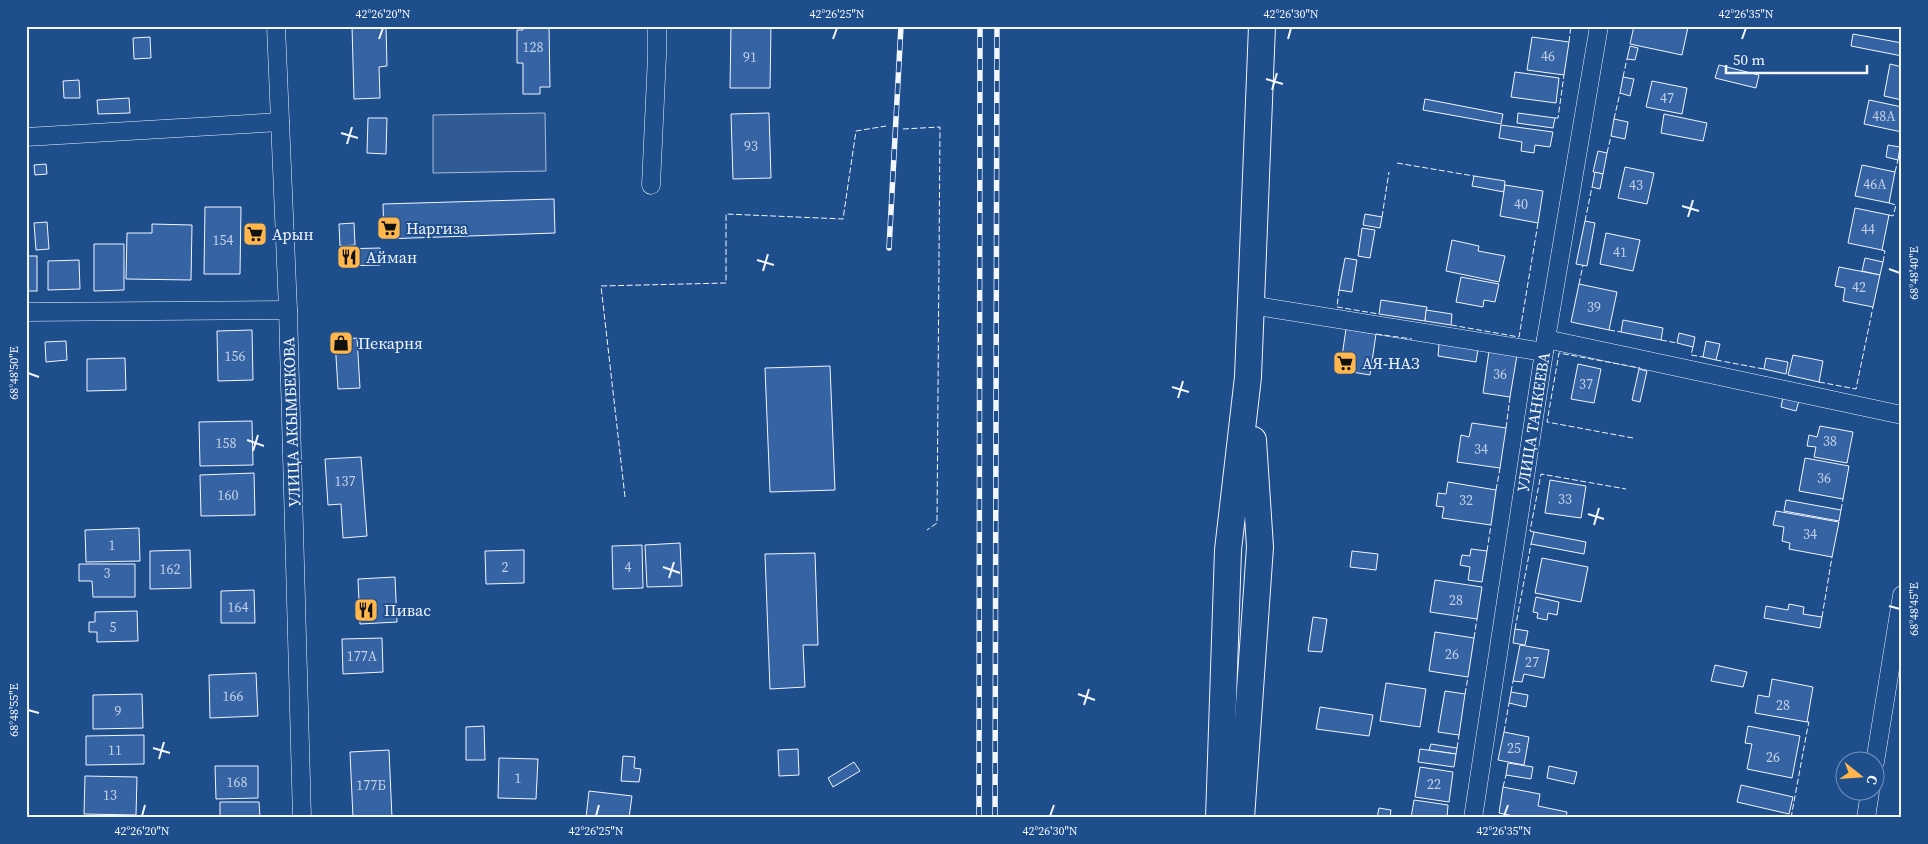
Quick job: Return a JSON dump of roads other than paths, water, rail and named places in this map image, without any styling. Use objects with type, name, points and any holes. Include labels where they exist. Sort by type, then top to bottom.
[{"type":"main road","points":[[1219,818],[1228,550],[1248,377],[1262,26]]},
{"type":"main road","points":[[1241,818],[1260,548],[1248,377]]},
{"type":"main road","points":[[1228,550],[1239,538],[1250,539],[1260,548]]},
{"type":"street","name":"УЛИЦА АКЫМБЕКОВА","points":[[276,26],[288,310],[302,818]]},
{"type":"street","points":[[651,185],[657,26]]},
{"type":"street","name":"УЛИЦА ТАНКЕЕВА","points":[[1472,818],[1545,345],[1599,26]]},
{"type":"street","points":[[26,137],[280,122]]},
{"type":"street","points":[[1251,305],[1545,345],[1902,415]]},
{"type":"street","points":[[26,312],[288,310]]},
{"type":"street","points":[[1877,752],[1900,618],[1902,595]]},
{"type":"street","points":[[1866,818],[1868,802]]},
{"type":"railway","points":[[889,248],[901,26]]},
{"type":"railway","points":[[979,818],[980,26]]},
{"type":"railway","points":[[995,818],[997,26]]},
{"type":"place","name":"Наргиза","points":[[389,228]]},
{"type":"place","name":"Арын","points":[[255,234]]},
{"type":"place","name":"Айман","points":[[349,257]]},
{"type":"place","name":"Пекарня","points":[[341,343]]},
{"type":"place","name":"АЯ-НАЗ","points":[[1345,363]]},
{"type":"place","name":"Пивас","points":[[366,610]]}]
